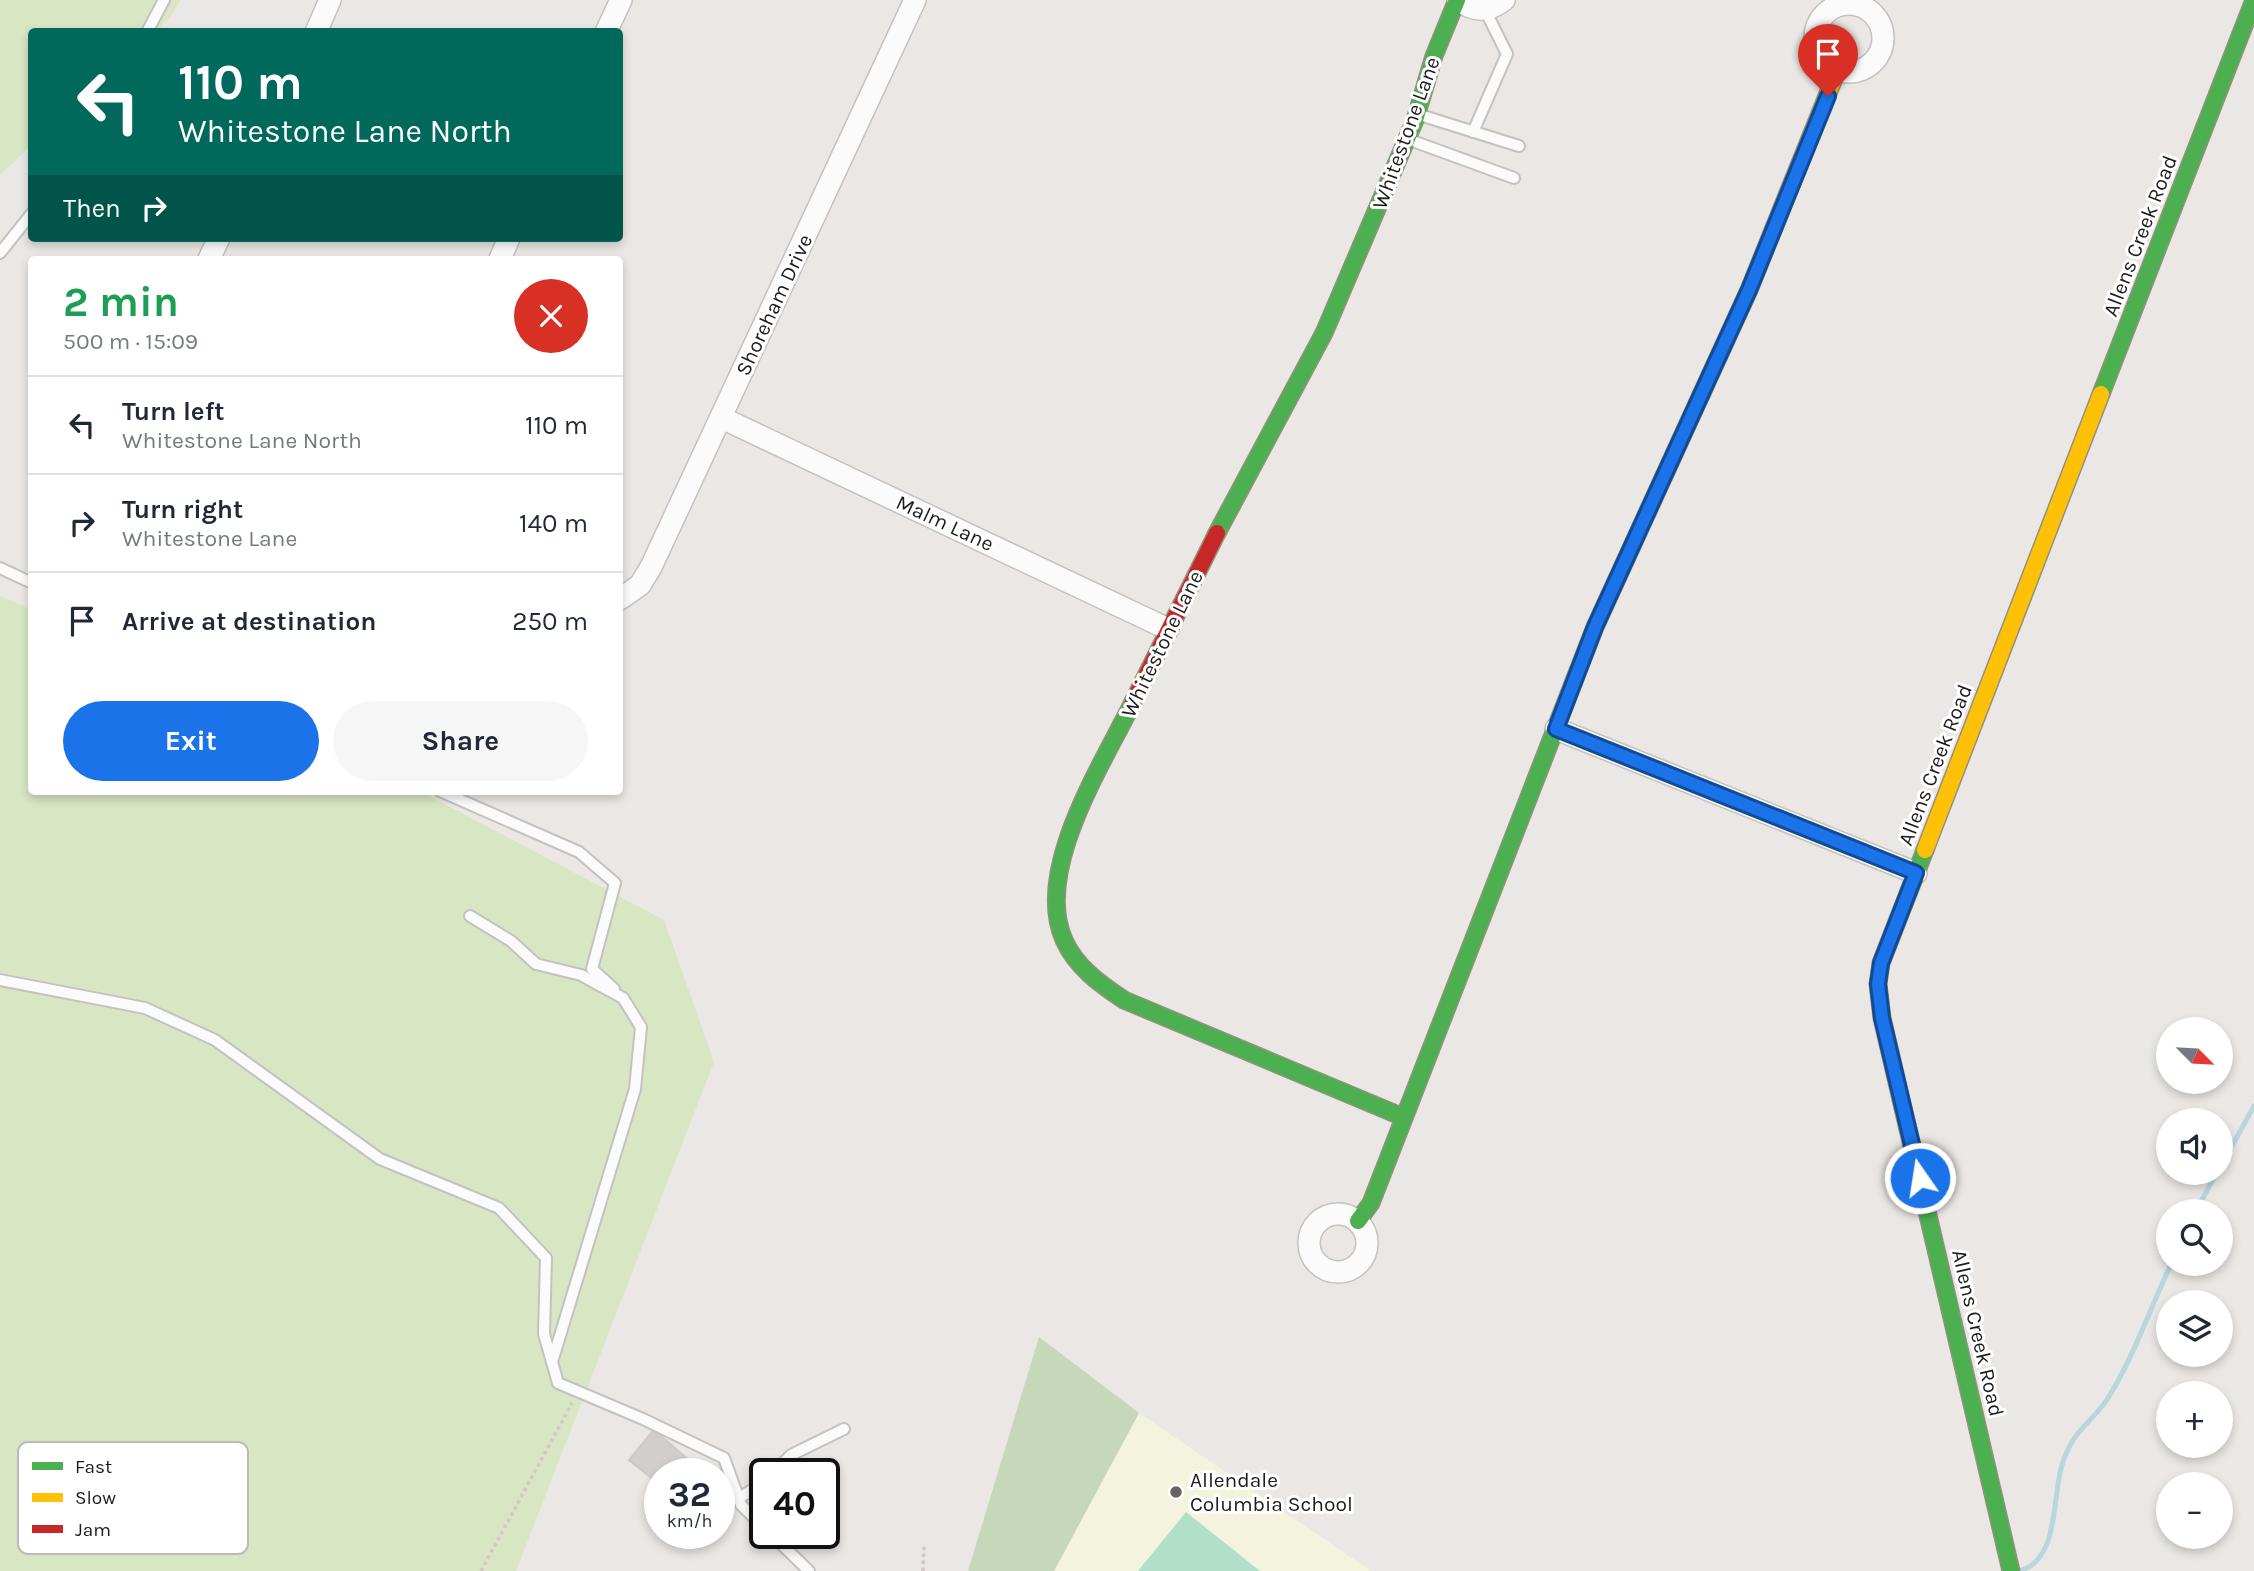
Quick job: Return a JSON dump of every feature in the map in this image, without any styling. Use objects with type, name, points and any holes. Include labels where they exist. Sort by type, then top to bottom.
[{"type":"street","points":[[318,28],[330,0]]},
{"type":"street","points":[[608,28],[621,0]]},
{"type":"street","name":"Shoreham Drive","points":[[623,597],[640,585],[651,567],[915,0]]},
{"type":"street","name":"Whitestone Lane","points":[[1403,1117],[1124,1000],[1091,977],[1066,944],[1056,908],[1062,853],[1168,628],[1242,481],[1324,333],[1407,139],[1434,57],[1458,0],[1466,6],[1494,5]]},
{"type":"street","name":"Allens Creek Road","points":[[2010,1565],[1881,1007],[1878,984],[1881,963],[2254,1]]},
{"type":"street","points":[[1358,1221],[1371,1203],[1595,627],[1749,290],[1837,71]]},
{"type":"street","name":"Malm Lane","points":[[722,418],[1168,628]]},
{"type":"street","points":[[1556,729],[1916,873]]},
{"type":"lane","points":[[149,28],[164,0]]},
{"type":"lane","points":[[1473,132],[1507,54],[1494,5]]},
{"type":"lane","points":[[1417,114],[1519,146]]},
{"type":"lane","points":[[1407,139],[1514,178]]},
{"type":"lane","points":[[0,253],[28,218]]},
{"type":"lane","points":[[0,568],[28,581]]},
{"type":"lane","points":[[449,795],[579,852],[615,883],[592,969],[623,998],[641,1027],[635,1089],[552,1362]]},
{"type":"lane","points":[[470,916],[511,941],[536,964],[581,975],[623,998]]},
{"type":"lane","points":[[0,980],[145,1008],[215,1040],[380,1159],[499,1208],[546,1258],[544,1334],[558,1384],[643,1419],[724,1458],[741,1505],[749,1513]]},
{"type":"lane","points":[[788,1458],[844,1429]]},
{"type":"lane","points":[[739,1498],[749,1492]]},
{"type":"lane","points":[[786,1549],[809,1571]]},
{"type":"path","points":[[481,1571],[578,1392]]},
{"type":"path","points":[[923,1571],[924,1546]]},
{"type":"shaded area","points":[[1039,1337],[1139,1413],[1054,1571],[968,1571]]},
{"type":"shaded area","name":"Allendale Columbia School","points":[[1139,1413],[1371,1571],[1054,1571]]},
{"type":"green space","points":[[0,0],[180,0],[172,15],[158,28],[28,28],[28,149],[0,175]]},
{"type":"green space","points":[[0,596],[28,608],[28,795],[428,795],[664,920],[714,1062],[516,1571],[0,1571]]},
{"type":"green space","points":[[1186,1512],[1260,1571],[1138,1571]]},
{"type":"building","points":[[652,1432],[661,1436],[686,1458],[644,1458],[644,1472],[629,1460]]},
{"type":"waterway","points":[[2233,1144],[2254,1106]]},
{"type":"waterway","points":[[2202,1199],[2210,1185]]},
{"type":"waterway","points":[[2022,1570],[2034,1563],[2048,1540],[2062,1465],[2072,1442],[2104,1405],[2119,1380],[2166,1276]]},
{"type":"traffic: fast","points":[[1217,533],[1324,333],[1415,120],[1434,56],[1457,0]]},
{"type":"traffic: fast","points":[[2101,394],[2254,0]]},
{"type":"traffic: fast","points":[[1358,1221],[1371,1203],[1595,627],[1701,395]]},
{"type":"traffic: fast","points":[[1133,702],[1090,786],[1064,850],[1057,882],[1057,912],[1069,950],[1090,974],[1124,1000],[1403,1117]]},
{"type":"traffic: fast","points":[[1925,850],[1881,963],[1878,984],[1882,1018],[2011,1571]]},
{"type":"traffic: slow","points":[[1701,395],[1749,290],[1837,71]]},
{"type":"traffic: slow","points":[[1925,850],[2101,394]]},
{"type":"traffic: jam","points":[[1133,702],[1217,533]]},
{"type":"place","name":"Allendale Columbia School","points":[[1176,1492]]},
{"type":"route","points":[[1828,96],[1800,171],[1704,396],[1595,627],[1556,729],[1916,873],[1881,963],[1878,984],[1882,1018],[1920,1178]]}]
